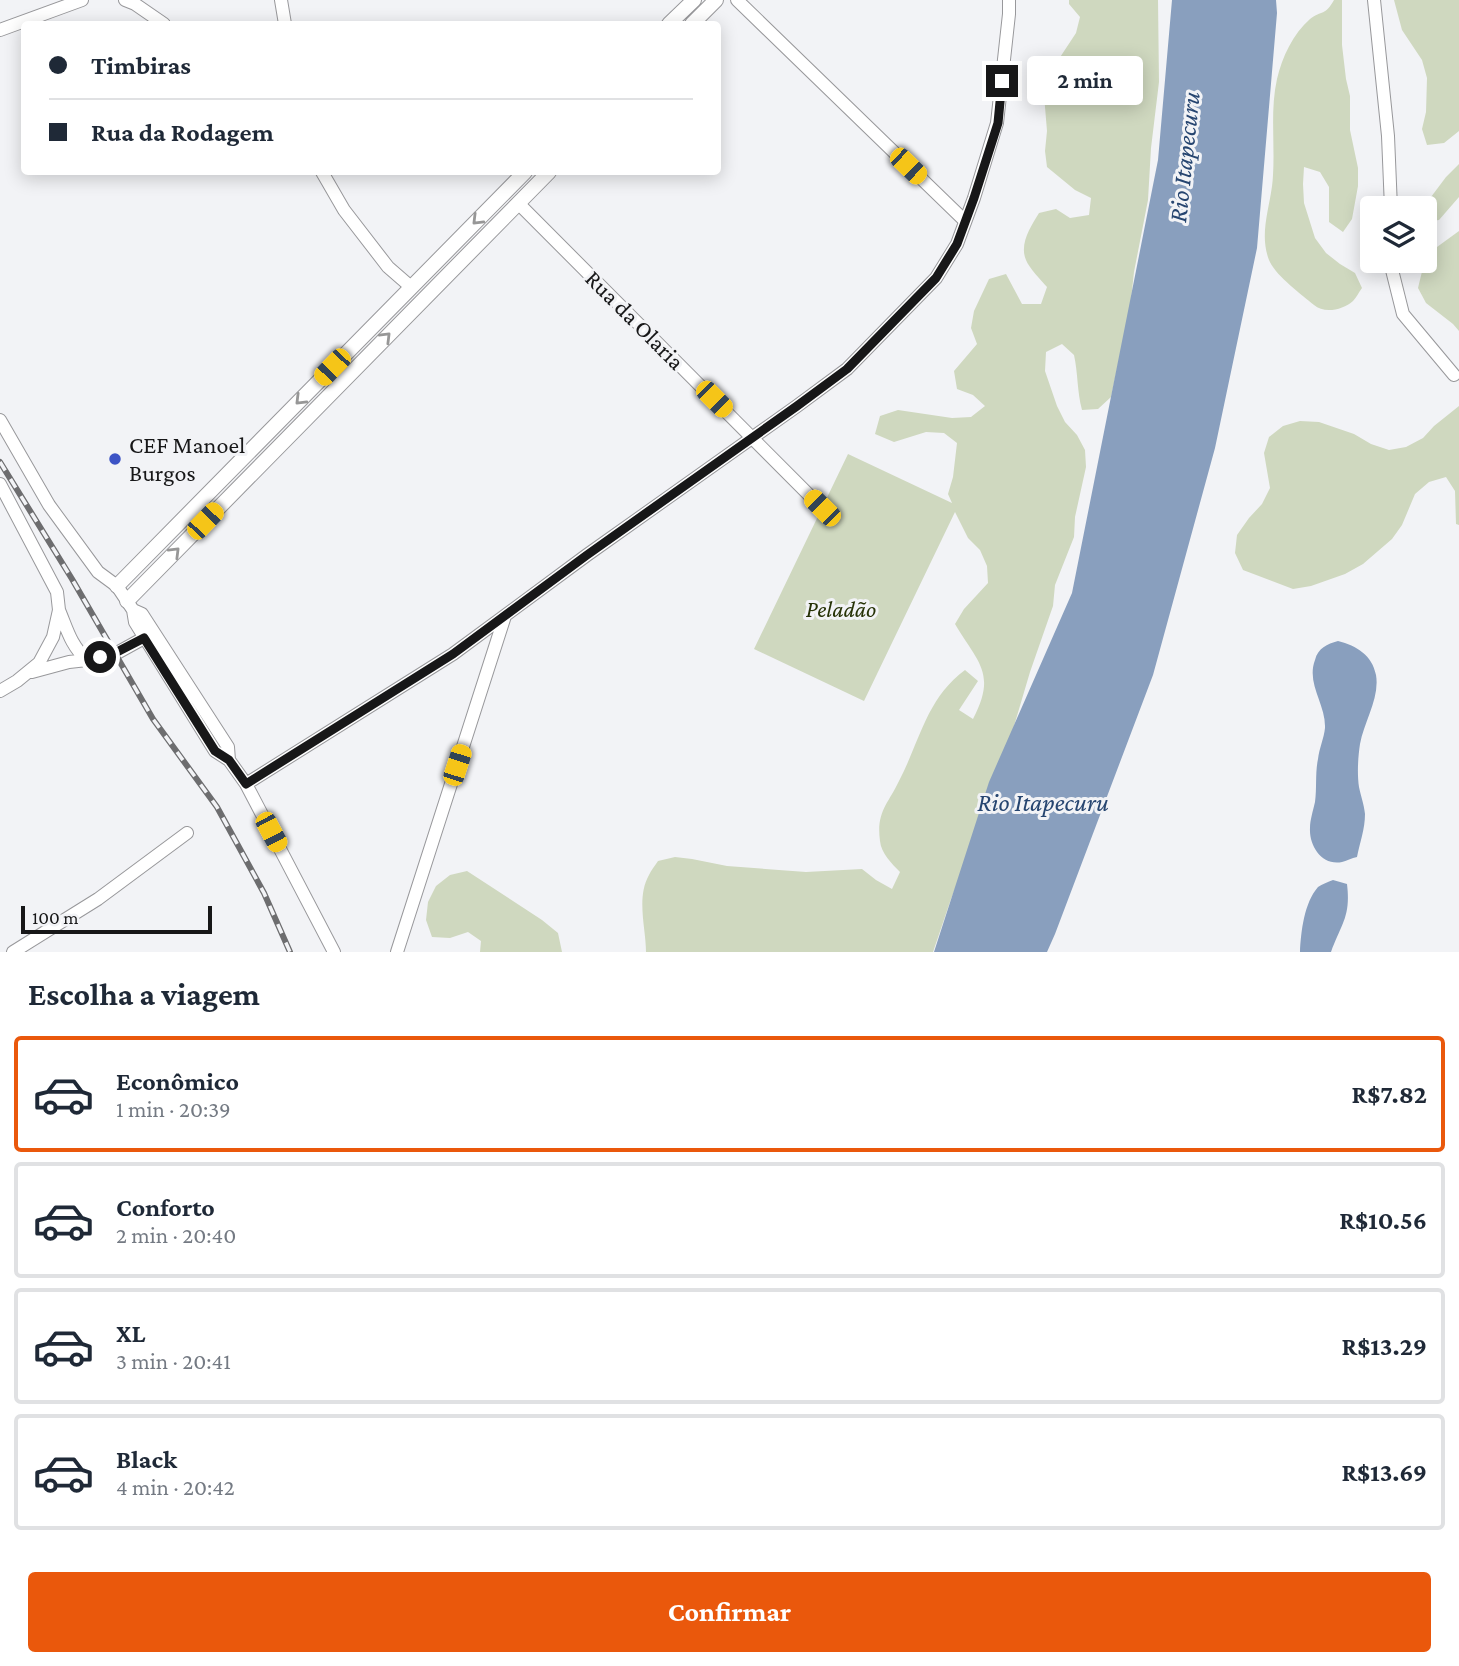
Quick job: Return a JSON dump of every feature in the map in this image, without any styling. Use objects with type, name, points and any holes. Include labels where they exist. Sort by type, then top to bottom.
[{"type":"street","points":[[25,21],[82,0]]},
{"type":"street","points":[[281,0],[284,21]]},
{"type":"street","points":[[672,21],[694,0]]},
{"type":"street","points":[[695,21],[716,0]]},
{"type":"street","points":[[737,0],[965,221]]},
{"type":"street","points":[[246,784],[453,654],[753,438],[847,369],[936,278],[957,244],[998,123],[1009,0]]},
{"type":"street","points":[[1374,0],[1388,136],[1390,196]]},
{"type":"street","points":[[131,1],[159,21]]},
{"type":"street","points":[[0,30],[21,22]]},
{"type":"street","points":[[324,175],[344,210],[388,267],[411,287]]},
{"type":"street","points":[[117,586],[522,175]]},
{"type":"street","points":[[130,605],[546,175]]},
{"type":"street","name":"Rua da Olaria","points":[[518,203],[822,508]]},
{"type":"street","points":[[1393,273],[1403,314],[1454,375]]},
{"type":"street","points":[[0,419],[49,505],[98,572],[117,586],[130,605],[144,638],[215,751],[229,760],[246,784],[334,952]]},
{"type":"street","points":[[0,484],[57,592],[59,610],[70,640],[88,660]]},
{"type":"street","points":[[130,605],[142,614],[221,736],[228,747],[229,760]]},
{"type":"street","points":[[0,691],[39,663],[53,637],[59,610]]},
{"type":"street","points":[[397,952],[505,616]]},
{"type":"street","points":[[27,673],[115,653],[144,638]]},
{"type":"street","points":[[13,952],[98,899],[187,832]]},
{"type":"green space","name":"Peladão","points":[[1069,0],[1158,0],[1159,82],[1148,200],[1130,309],[1111,397],[1098,409],[1082,410],[1074,355],[1062,344],[1046,352],[1045,371],[1057,406],[1085,450],[1086,467],[1075,517],[1074,537],[1055,585],[1053,606],[1009,743],[933,952],[646,952],[643,893],[650,873],[658,861],[675,857],[727,866],[806,872],[862,869],[892,889],[900,872],[882,850],[879,831],[881,815],[933,707],[952,681],[965,670],[978,681],[959,710],[973,719],[984,690],[984,679],[977,659],[955,624],[964,609],[988,583],[987,566],[980,550],[968,538],[955,512],[864,701],[754,649],[848,454],[952,503],[948,494],[957,443],[944,433],[926,432],[894,442],[875,434],[880,416],[898,410],[952,418],[971,417],[985,406],[973,395],[957,389],[954,371],[977,344],[971,328],[974,311],[989,279],[1006,274],[1022,304],[1041,304],[1047,287],[1026,260],[1024,248],[1027,235],[1039,213],[1056,209],[1070,218],[1089,215],[1091,198],[1075,190],[1047,167],[1045,151],[1047,131],[1044,95],[1047,77],[1076,33],[1080,17],[1069,4]]},
{"type":"green space","points":[[1334,0],[1342,0],[1342,45],[1350,96],[1350,130],[1358,168],[1358,186],[1352,219],[1343,232],[1329,222],[1329,187],[1320,172],[1304,167],[1304,203],[1315,238],[1326,253],[1355,273],[1362,288],[1349,304],[1328,310],[1318,308],[1277,272],[1269,260],[1265,239],[1273,175],[1274,103],[1279,71],[1298,32]]},
{"type":"green space","points":[[1394,0],[1459,0],[1459,131],[1444,143],[1427,145],[1422,129],[1426,112],[1427,78],[1422,60],[1402,30]]},
{"type":"green space","points":[[1459,164],[1459,197],[1437,220],[1437,196],[1432,196]]},
{"type":"green space","points":[[1459,231],[1459,331],[1426,303],[1418,288],[1422,273],[1437,273],[1437,247]]},
{"type":"green space","points":[[1459,406],[1459,525],[1456,524],[1455,491],[1446,477],[1429,482],[1415,494],[1402,525],[1392,539],[1363,564],[1345,574],[1311,586],[1293,589],[1243,570],[1235,553],[1237,535],[1262,504],[1270,488],[1264,453],[1269,437],[1283,426],[1300,421],[1319,422],[1389,450],[1406,447],[1423,438]]},
{"type":"green space","points":[[467,871],[558,933],[562,952],[480,952],[481,941],[468,932],[450,938],[432,937],[426,920],[428,902],[436,886],[450,875]]},
{"type":"water","name":"Rio Itapecuru","points":[[1172,0],[1276,0],[1257,248],[1215,448],[1153,675],[1047,952],[934,952],[989,782],[1072,593],[1158,160]]},
{"type":"water","points":[[1338,641],[1357,649],[1367,657],[1374,668],[1377,684],[1359,754],[1358,782],[1365,814],[1362,836],[1357,857],[1342,862],[1323,858],[1314,848],[1310,835],[1317,764],[1325,728],[1323,711],[1314,686],[1313,669],[1316,656],[1321,650]]},
{"type":"water","points":[[1333,880],[1347,884],[1348,905],[1331,952],[1300,952],[1302,927],[1309,901],[1318,887]]},
{"type":"railway","points":[[0,462],[153,719],[217,807],[264,893],[290,952]]},
{"type":"place","name":"CEF Manoel Burgos","points":[[115,459]]},
{"type":"route","points":[[100,657],[115,653],[144,638],[215,751],[229,760],[246,784],[453,654],[847,369],[936,278],[957,244],[974,198],[998,123],[1002,81]]}]
